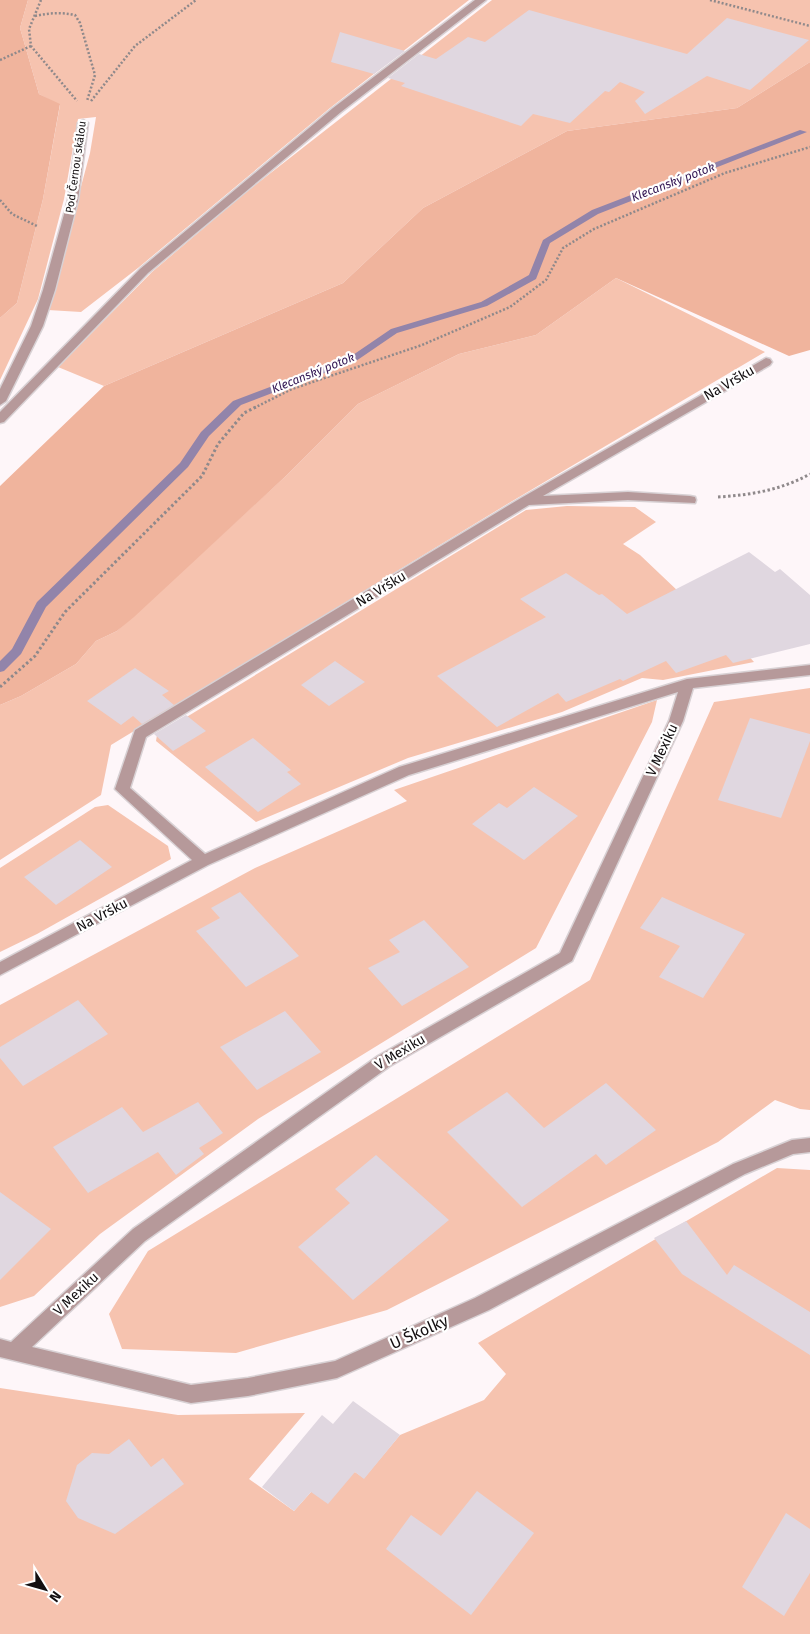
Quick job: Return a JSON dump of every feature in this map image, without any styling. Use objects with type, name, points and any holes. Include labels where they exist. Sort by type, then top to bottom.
[{"type":"street","points":[[0,419],[144,271],[337,110],[481,0]]},
{"type":"street","name":"Pod Černou skálou","points":[[0,401],[37,326],[63,239],[73,200],[83,123]]},
{"type":"street","name":"Na Vršku","points":[[204,861],[122,789],[140,734],[526,501],[766,362]]},
{"type":"street","points":[[526,501],[628,496],[690,500]]},
{"type":"street","name":"Na Vršku","points":[[0,969],[204,861],[404,771],[688,684],[810,670]]},
{"type":"street","name":"V Mexiku","points":[[7,1350],[139,1235],[384,1061],[566,958],[676,721],[688,684]]},
{"type":"street","name":"U Školky","points":[[7,1350],[190,1394],[248,1387],[337,1369],[482,1304],[739,1169],[792,1147],[810,1145]]},
{"type":"path","points":[[0,60],[31,46],[29,29],[41,0]]},
{"type":"path","points":[[84,109],[136,46],[196,0]]},
{"type":"path","points":[[710,0],[810,26]]},
{"type":"path","points":[[34,16],[58,12],[75,15],[95,75],[84,109]]},
{"type":"path","name":"Pod Černou skálou","points":[[31,46],[84,109],[83,123]]},
{"type":"path","points":[[0,687],[35,656],[65,612],[202,476],[218,444],[244,412],[292,389],[422,346],[510,307],[546,280],[563,248],[594,229],[726,174],[810,147]]},
{"type":"path","points":[[0,200],[12,214],[63,239]]},
{"type":"path","points":[[690,500],[762,494],[801,480],[810,474]]},
{"type":"shaded area","points":[[0,0],[28,0],[20,28],[39,94],[60,104],[43,199],[17,303],[0,318]]},
{"type":"shaded area","points":[[28,0],[469,0],[330,108],[138,268],[81,312],[48,310],[90,153],[96,117],[78,119],[64,199],[38,299],[0,380],[0,318],[17,303],[43,199],[60,105],[39,94],[20,28]]},
{"type":"shaded area","points":[[492,0],[810,0],[810,62],[737,108],[567,131],[423,208],[343,283],[104,386],[58,367],[152,272],[245,193]]},
{"type":"shaded area","points":[[810,62],[810,350],[789,356],[616,278],[536,335],[459,354],[358,404],[287,475],[134,617],[117,631],[96,641],[76,664],[21,696],[0,705],[0,486],[104,386],[343,283],[423,208],[567,131],[737,108]]},
{"type":"shaded area","points":[[616,278],[765,352],[509,503],[111,745],[101,795],[0,860],[0,705],[21,696],[76,664],[96,641],[117,631],[287,475],[358,404],[459,354],[536,335]]},
{"type":"shaded area","points":[[567,506],[635,507],[656,522],[623,544],[640,555],[680,593],[720,624],[754,662],[663,680],[642,678],[562,712],[408,758],[256,822],[156,741],[157,735],[526,510]]},
{"type":"shaded area","points":[[810,688],[810,1110],[800,1109],[775,1100],[718,1142],[387,1310],[236,1353],[122,1349],[109,1314],[148,1251],[590,980],[714,702]]},
{"type":"shaded area","points":[[657,700],[652,722],[536,948],[258,1119],[100,1234],[34,1296],[0,1307],[0,1005],[255,868],[407,801],[394,790]]},
{"type":"shaded area","points":[[108,805],[168,846],[171,859],[37,934],[0,952],[0,868],[95,807]]},
{"type":"shaded area","points":[[777,1168],[810,1170],[810,1634],[0,1634],[0,1388],[178,1415],[305,1413],[249,1479],[294,1511],[311,1492],[355,1472],[364,1478],[400,1435],[484,1400],[506,1374],[478,1343]]},
{"type":"building","points":[[529,10],[687,54],[727,18],[809,40],[750,90],[707,76],[645,114],[635,101],[645,92],[620,82],[609,92],[605,91],[570,123],[533,114],[521,126],[401,86],[405,83],[388,78],[419,54],[436,59],[468,37],[485,42]]},
{"type":"building","points":[[340,32],[405,51],[374,74],[331,62]]},
{"type":"building","points":[[749,552],[775,572],[780,569],[810,595],[810,644],[733,663],[726,655],[676,673],[666,661],[623,681],[620,679],[566,702],[558,693],[497,727],[437,676],[546,617],[520,599],[566,573],[599,595],[602,594],[627,614]]},
{"type":"building","points":[[335,661],[365,682],[329,706],[301,685]]},
{"type":"building","points":[[135,668],[169,691],[162,695],[174,705],[142,724],[133,716],[121,725],[87,701]]},
{"type":"building","points":[[186,715],[206,731],[173,751],[154,734]]},
{"type":"building","points":[[750,718],[810,734],[810,741],[781,818],[718,800]]},
{"type":"building","points":[[253,738],[291,770],[287,772],[301,784],[258,812],[205,767]]},
{"type":"building","points":[[534,787],[578,816],[524,860],[472,824],[499,803],[507,808]]},
{"type":"building","points":[[80,840],[112,867],[56,905],[24,877]]},
{"type":"building","points":[[240,892],[299,956],[246,987],[196,931],[220,918],[211,908]]},
{"type":"building","points":[[662,897],[745,934],[703,998],[659,977],[680,946],[640,928]]},
{"type":"building","points":[[424,920],[469,967],[402,1006],[368,968],[400,952],[389,940]]},
{"type":"building","points":[[78,1000],[108,1034],[23,1086],[0,1058],[0,1047]]},
{"type":"building","points":[[285,1011],[321,1052],[257,1090],[220,1047]]},
{"type":"building","points":[[606,1083],[656,1130],[606,1165],[596,1154],[522,1207],[447,1132],[507,1092],[544,1128]]},
{"type":"building","points":[[198,1102],[223,1133],[199,1148],[204,1154],[176,1175],[158,1152],[88,1193],[53,1147],[122,1107],[143,1132]]},
{"type":"building","points":[[376,1155],[449,1220],[353,1300],[298,1247],[350,1203],[335,1189]]},
{"type":"building","points":[[0,1192],[51,1229],[0,1280]]},
{"type":"building","points":[[686,1221],[727,1275],[734,1265],[810,1312],[810,1355],[682,1274],[654,1238]]},
{"type":"building","points":[[353,1401],[400,1435],[364,1479],[355,1472],[328,1504],[311,1492],[294,1511],[262,1487],[322,1415],[333,1424]]},
{"type":"building","points":[[129,1439],[151,1467],[163,1458],[184,1484],[115,1534],[78,1518],[66,1501],[77,1465],[92,1453],[109,1454]]},
{"type":"building","points":[[477,1491],[534,1533],[471,1615],[386,1549],[411,1515],[441,1536]]},
{"type":"building","points":[[786,1513],[810,1529],[810,1573],[784,1616],[742,1587]]},
{"type":"waterway","name":"Klecanský potok","points":[[0,668],[17,651],[41,605],[184,465],[205,434],[237,403],[353,359],[394,331],[484,304],[533,277],[546,242],[595,212],[803,132]]}]
